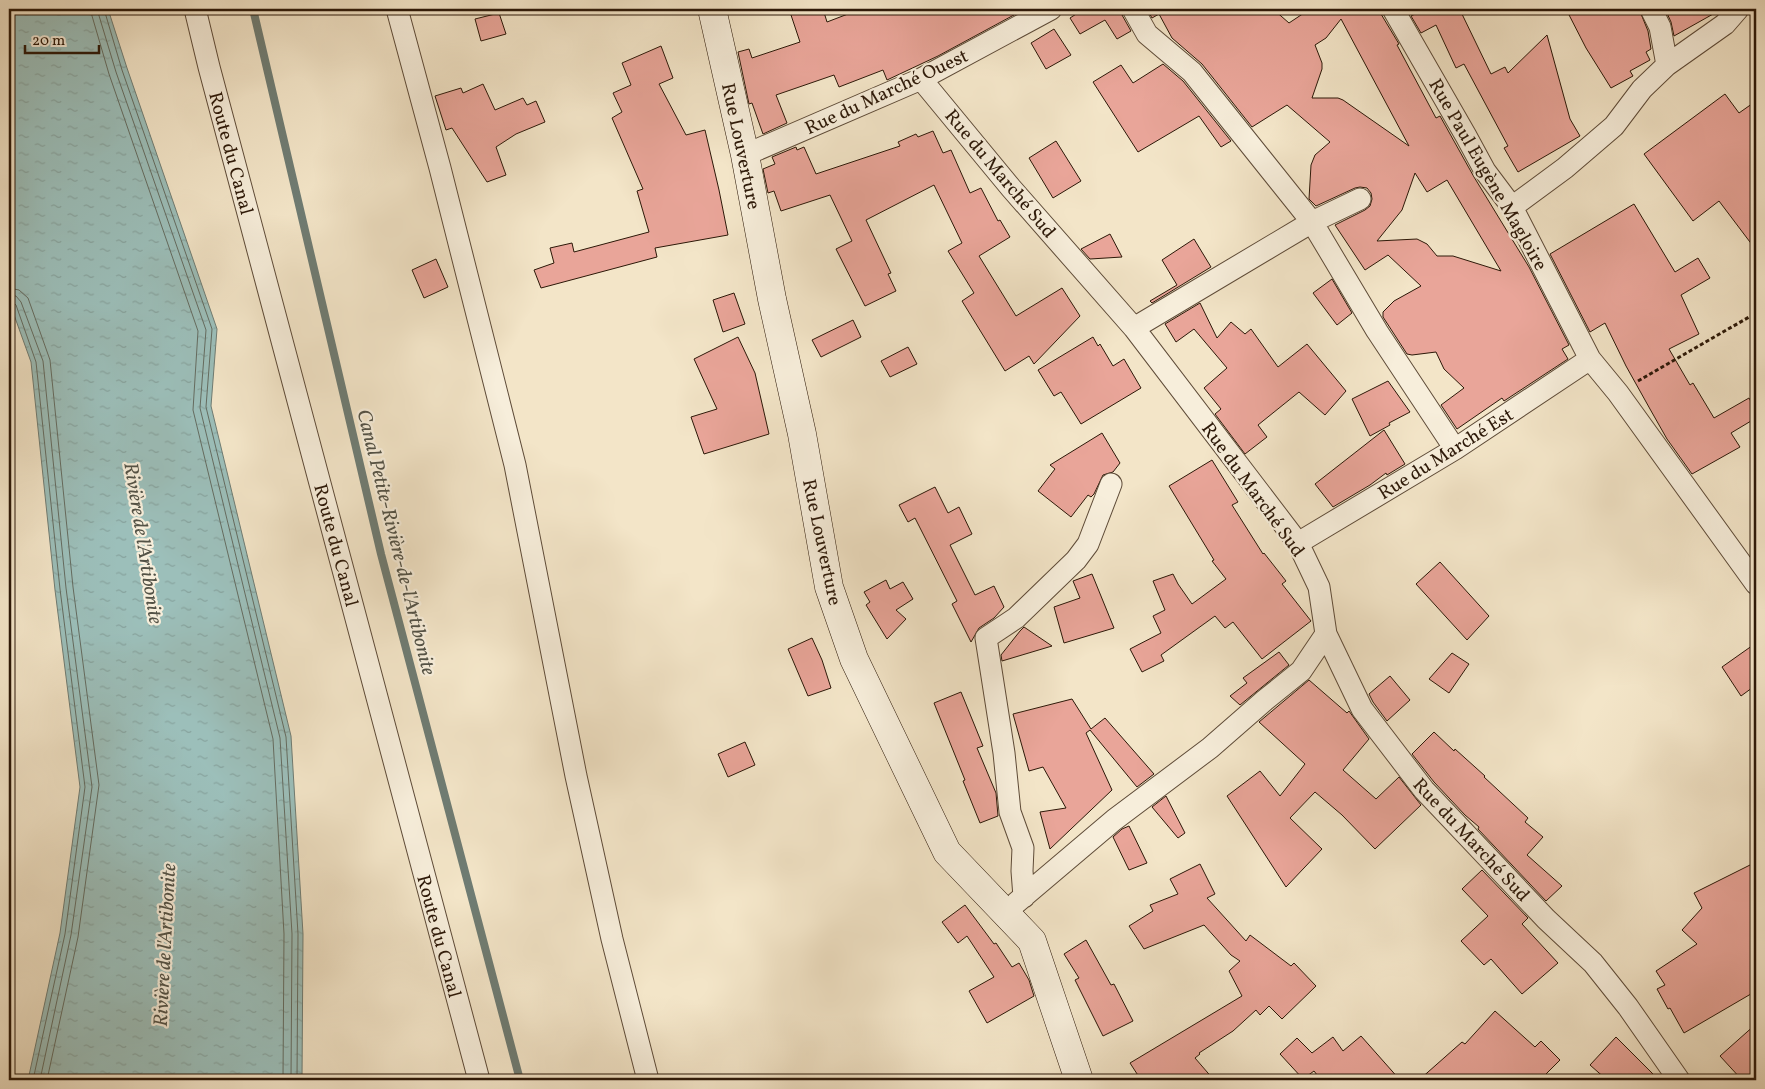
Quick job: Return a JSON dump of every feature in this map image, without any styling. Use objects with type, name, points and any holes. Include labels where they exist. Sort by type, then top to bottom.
[{"type":"main road","name":"Rue Louverture","points":[[712,9],[745,155],[772,299],[802,434],[828,587],[854,659],[947,852],[1014,905],[1032,941],[1079,1080]]},
{"type":"street","name":"Route du Canal","points":[[195,9],[479,1080]]},
{"type":"street","points":[[397,9],[516,464],[576,776],[612,939],[648,1080]]},
{"type":"street","name":"Rue du Marché Ouest","points":[[745,155],[921,79],[1051,9]]},
{"type":"street","points":[[1132,9],[1147,34],[1192,72],[1312,222],[1377,331],[1455,449]]},
{"type":"street","name":"Rue Paul Eugène Magloire","points":[[1393,9],[1484,171],[1512,207],[1590,360],[1618,393],[1756,584]]},
{"type":"street","points":[[1652,9],[1660,27],[1667,65]]},
{"type":"street","points":[[1512,207],[1565,168],[1614,126],[1642,89],[1667,65],[1725,24],[1738,9]]},
{"type":"street","name":"Rue du Marché Sud","points":[[921,79],[1011,188],[1134,328],[1298,543],[1319,587],[1326,634],[1362,708],[1424,790],[1546,919],[1592,963],[1628,1007],[1679,1080]]},
{"type":"street","points":[[1134,328],[1312,222],[1360,198]]},
{"type":"street","name":"Rue du Marché Est","points":[[1298,543],[1455,449],[1590,360]]},
{"type":"street","points":[[1014,905],[1022,871],[1023,848],[1010,812],[1004,753],[986,638],[1016,618],[1076,560],[1088,544],[1111,484]]},
{"type":"street","points":[[1014,905],[1114,820],[1210,748],[1301,671],[1326,634]]},
{"type":"path","points":[[1618,393],[1756,313]]},
{"type":"water","name":"Rivière de l'Artibonite","points":[[9,9],[108,9],[217,329],[211,406],[291,736],[303,934],[302,1080],[28,1080],[60,933],[80,787],[55,590],[31,362],[9,301]]},
{"type":"building","points":[[789,9],[823,9],[827,22],[861,9],[1025,9],[938,56],[887,80],[883,70],[839,87],[834,75],[776,95],[787,123],[763,134],[752,103],[749,104],[738,52],[749,49],[752,58],[800,42]]},
{"type":"building","points":[[1084,9],[1121,9],[1122,15],[1131,31],[1117,39],[1105,20],[1080,34],[1070,18]]},
{"type":"building","points":[[1147,9],[1273,9],[1289,23],[1310,9],[1378,9],[1399,44],[1397,45],[1436,118],[1440,116],[1474,177],[1529,267],[1569,345],[1562,349],[1568,359],[1504,401],[1502,398],[1457,429],[1441,405],[1464,388],[1444,369],[1436,352],[1407,354],[1383,317],[1383,312],[1394,301],[1421,286],[1388,255],[1365,270],[1335,225],[1370,206],[1371,193],[1367,188],[1355,188],[1316,206],[1309,199],[1311,165],[1315,155],[1330,142],[1287,105],[1252,127],[1202,64],[1172,38],[1159,14],[1152,18]],"holes":[[[1341,19],[1409,146],[1343,100],[1338,98],[1312,98],[1322,69],[1322,63],[1315,45],[1326,38]],[[1415,173],[1427,192],[1447,180],[1501,271],[1453,256],[1437,256],[1427,244],[1417,239],[1377,241],[1402,210]]]},
{"type":"building","points":[[1425,9],[1467,9],[1461,12],[1491,74],[1505,67],[1508,73],[1547,35],[1570,119],[1580,136],[1518,172],[1504,148],[1508,146],[1464,64],[1456,68],[1436,25],[1421,33],[1411,16]]},
{"type":"building","points":[[1566,9],[1639,9],[1648,31],[1651,49],[1646,52],[1650,60],[1630,71],[1633,76],[1611,88],[1586,48]]},
{"type":"building","points":[[1671,9],[1722,9],[1674,36],[1666,11]]},
{"type":"building","points":[[499,13],[506,34],[481,41],[475,19]]},
{"type":"building","points":[[1054,29],[1071,55],[1046,69],[1031,43]]},
{"type":"building","points":[[661,46],[673,78],[659,84],[686,135],[705,130],[728,235],[655,248],[657,257],[541,288],[534,270],[554,263],[550,248],[572,243],[574,252],[649,232],[637,191],[643,189],[612,118],[622,112],[613,93],[631,85],[622,63]]},
{"type":"building","points":[[1163,64],[1183,81],[1231,141],[1221,147],[1199,116],[1138,152],[1093,82],[1121,65],[1133,83]]},
{"type":"building","points":[[483,84],[495,110],[523,98],[527,105],[536,101],[545,122],[516,134],[496,147],[506,175],[487,182],[452,128],[446,130],[435,96],[461,88],[463,93]]},
{"type":"building","points":[[1725,94],[1739,113],[1756,101],[1756,250],[1719,201],[1693,221],[1644,154]]},
{"type":"building","points":[[933,131],[943,153],[951,150],[970,193],[981,188],[998,221],[1000,220],[1010,237],[979,256],[1016,316],[1062,288],[1080,316],[1034,364],[1029,356],[1005,371],[962,301],[974,293],[948,251],[962,243],[934,185],[866,220],[891,273],[888,274],[896,291],[865,306],[836,249],[852,241],[830,195],[781,211],[774,191],[768,193],[763,169],[775,164],[772,157],[796,147],[797,150],[804,147],[816,174],[900,146],[898,142],[916,134],[918,137]]},
{"type":"building","points":[[1056,141],[1081,181],[1053,198],[1029,158]]},
{"type":"building","points":[[1634,204],[1675,272],[1698,258],[1710,278],[1681,295],[1699,334],[1669,349],[1690,385],[1693,383],[1714,418],[1749,398],[1756,411],[1756,418],[1731,433],[1740,447],[1692,474],[1667,439],[1626,366],[1605,323],[1590,332],[1550,254]]},
{"type":"building","points":[[1110,234],[1122,257],[1090,259],[1081,249]]},
{"type":"building","points":[[1194,239],[1211,267],[1152,303],[1150,301],[1177,285],[1162,260]]},
{"type":"building","points":[[436,259],[448,287],[424,298],[412,270]]},
{"type":"building","points":[[1332,279],[1352,313],[1337,325],[1313,293]]},
{"type":"building","points":[[734,293],[745,324],[723,332],[713,300]]},
{"type":"building","points":[[1200,303],[1217,338],[1231,322],[1245,334],[1251,329],[1278,367],[1307,344],[1346,391],[1325,415],[1299,392],[1258,425],[1267,437],[1245,454],[1215,414],[1221,409],[1204,388],[1227,368],[1194,329],[1176,342],[1165,324]]},
{"type":"building","points":[[853,320],[861,337],[821,357],[812,340]]},
{"type":"building","points":[[738,337],[755,373],[769,434],[704,454],[691,417],[717,409],[694,359]]},
{"type":"building","points":[[1093,337],[1098,346],[1100,344],[1113,366],[1124,359],[1141,388],[1081,424],[1061,392],[1054,396],[1038,370]]},
{"type":"building","points":[[908,347],[917,364],[890,377],[881,361]]},
{"type":"building","points":[[1388,381],[1410,412],[1370,436],[1352,399]]},
{"type":"building","points":[[1384,430],[1405,464],[1387,475],[1386,473],[1333,507],[1315,484]]},
{"type":"building","points":[[1102,433],[1120,463],[1113,472],[1103,475],[1094,494],[1091,497],[1088,495],[1071,517],[1038,491],[1055,469],[1050,465]]},
{"type":"building","points":[[1212,460],[1238,502],[1232,505],[1263,554],[1286,581],[1282,584],[1311,621],[1262,659],[1233,622],[1225,628],[1215,616],[1161,655],[1164,661],[1142,672],[1130,649],[1161,633],[1153,616],[1165,610],[1153,581],[1173,574],[1192,604],[1226,579],[1212,561],[1214,560],[1169,486]]},
{"type":"building","points":[[935,487],[948,513],[959,507],[972,534],[950,545],[975,595],[994,586],[1004,607],[994,618],[979,628],[971,642],[952,604],[957,601],[915,518],[908,522],[899,505]]},
{"type":"building","points":[[1440,562],[1489,616],[1467,640],[1416,584]]},
{"type":"building","points":[[1092,574],[1114,628],[1064,643],[1054,607],[1080,598],[1073,581]]},
{"type":"building","points":[[886,580],[890,589],[903,582],[913,599],[896,610],[906,619],[887,639],[866,605],[870,602],[864,592]]},
{"type":"building","points":[[1024,627],[1052,646],[1002,661],[1001,655]]},
{"type":"building","points":[[812,638],[822,660],[831,688],[808,696],[788,649]]},
{"type":"building","points":[[1756,643],[1756,685],[1741,696],[1722,667]]},
{"type":"building","points":[[1279,652],[1289,665],[1240,705],[1230,696],[1247,683],[1243,678]]},
{"type":"building","points":[[1452,653],[1469,664],[1449,693],[1429,679]]},
{"type":"building","points":[[1390,676],[1410,700],[1387,721],[1369,694]]},
{"type":"building","points":[[1309,680],[1347,713],[1349,711],[1369,739],[1343,770],[1376,799],[1399,777],[1421,805],[1375,849],[1342,815],[1315,792],[1290,818],[1322,849],[1286,887],[1227,796],[1260,771],[1280,796],[1305,764],[1259,722]]},
{"type":"building","points":[[961,692],[983,746],[977,748],[996,793],[998,816],[980,823],[934,703]]},
{"type":"building","points":[[1072,699],[1091,729],[1105,718],[1154,774],[1137,787],[1090,730],[1086,733],[1112,790],[1050,849],[1040,812],[1066,808],[1043,767],[1029,771],[1013,714]]},
{"type":"building","points":[[1434,732],[1485,776],[1528,818],[1525,822],[1543,837],[1527,855],[1562,886],[1546,901],[1478,829],[1479,827],[1434,782],[1412,754]]},
{"type":"building","points":[[745,742],[755,765],[728,777],[718,754]]},
{"type":"building","points":[[1166,796],[1185,833],[1178,838],[1152,807]]},
{"type":"building","points":[[1129,826],[1147,863],[1129,870],[1113,837]]},
{"type":"building","points":[[1756,862],[1756,991],[1684,1033],[1657,989],[1665,985],[1656,971],[1697,944],[1682,930],[1702,908],[1694,893]]},
{"type":"building","points":[[1200,864],[1215,894],[1207,898],[1246,941],[1250,935],[1291,966],[1294,963],[1316,986],[1282,1019],[1269,1006],[1260,1015],[1256,1010],[1233,1031],[1199,1053],[1195,1058],[1214,1080],[1141,1080],[1130,1063],[1242,996],[1229,971],[1240,961],[1231,955],[1204,925],[1144,949],[1129,926],[1153,911],[1150,905],[1178,894],[1170,879]]},
{"type":"building","points":[[1482,870],[1528,918],[1522,924],[1558,963],[1522,994],[1491,959],[1484,965],[1461,941],[1488,916],[1462,889]]},
{"type":"building","points":[[965,905],[994,944],[996,943],[1012,967],[1019,963],[1029,980],[1034,996],[987,1023],[969,991],[994,977],[967,936],[958,943],[942,922]]},
{"type":"building","points":[[1086,940],[1111,985],[1114,984],[1133,1021],[1103,1036],[1075,980],[1079,978],[1064,954]]},
{"type":"building","points":[[1495,1011],[1535,1047],[1541,1041],[1560,1060],[1540,1080],[1419,1080],[1462,1042],[1465,1044]]},
{"type":"building","points":[[1756,1024],[1756,1080],[1742,1080],[1720,1056]]},
{"type":"building","points":[[1361,1036],[1400,1080],[1321,1080],[1314,1071],[1303,1079],[1280,1054],[1297,1038],[1312,1053],[1333,1037],[1343,1051]]},
{"type":"building","points":[[1616,1037],[1659,1080],[1607,1080],[1590,1065]]},
{"type":"waterway","name":"Canal Petite-Rivière-de-l'Artibonite","points":[[253,9],[381,554],[520,1080]]}]
